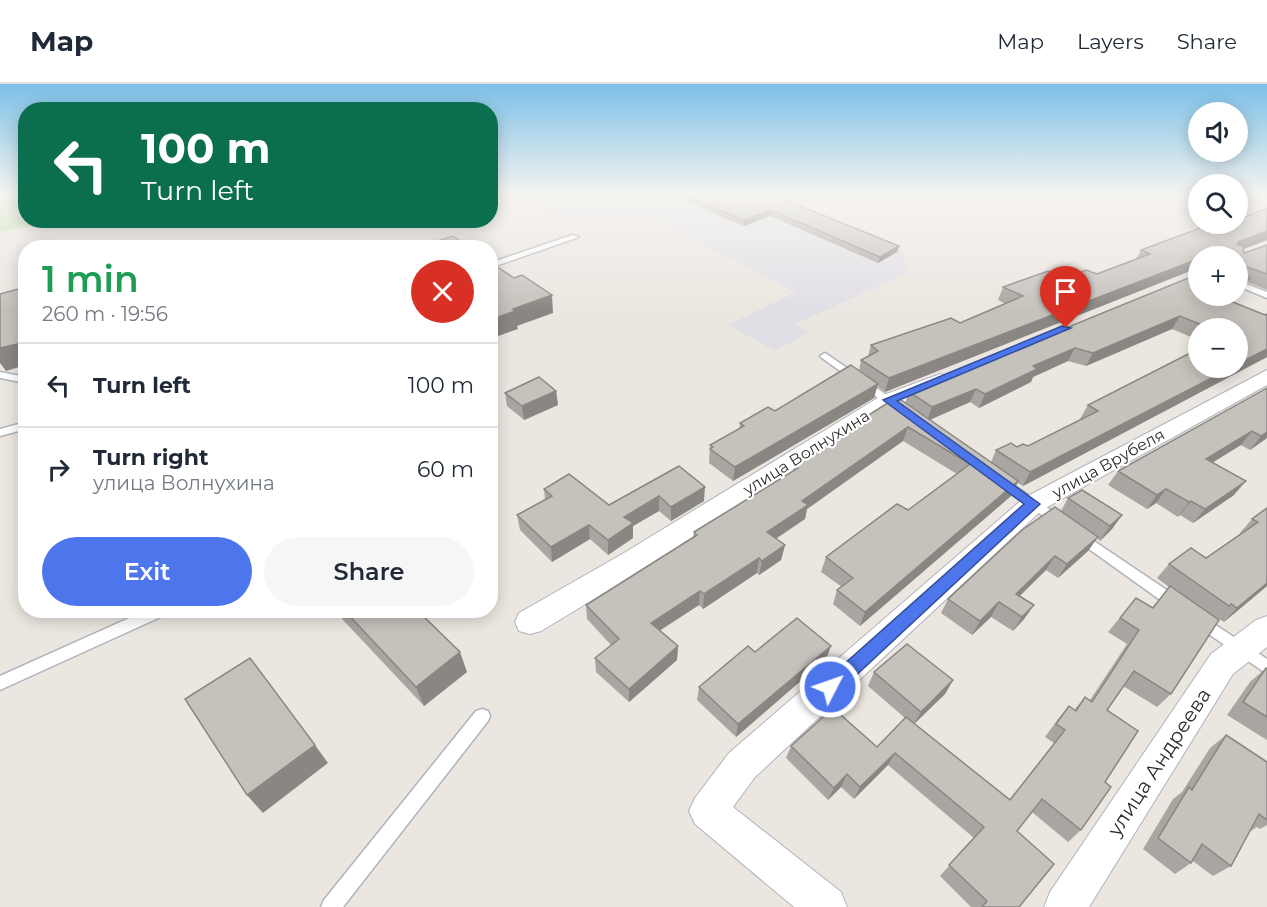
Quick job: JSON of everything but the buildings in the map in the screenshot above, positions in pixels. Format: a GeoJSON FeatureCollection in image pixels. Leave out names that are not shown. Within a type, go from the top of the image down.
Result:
{"type":"FeatureCollection","features":[{"type":"Feature","properties":{"kind":"street","name":"улица Волнухина"},"geometry":{"type":"LineString","coordinates":[[530,622],[633,561],[889,400],[955,374]]}},
{"type":"Feature","properties":{"kind":"street","name":"улица Врубеля"},"geometry":{"type":"LineString","coordinates":[[826,907],[708,811],[742,765],[1033,504],[1267,376]]}},
{"type":"Feature","properties":{"kind":"street","name":"улица Андреева"},"geometry":{"type":"LineString","coordinates":[[1065,907],[1222,664],[1258,648]]}},
{"type":"Feature","properties":{"kind":"lane"},"geometry":{"type":"LineString","coordinates":[[498,263],[575,237]]}},
{"type":"Feature","properties":{"kind":"lane"},"geometry":{"type":"LineString","coordinates":[[1248,288],[1267,295]]}},
{"type":"Feature","properties":{"kind":"lane"},"geometry":{"type":"LineString","coordinates":[[825,356],[908,414]]}},
{"type":"Feature","properties":{"kind":"lane"},"geometry":{"type":"LineString","coordinates":[[0,375],[18,378]]}},
{"type":"Feature","properties":{"kind":"lane"},"geometry":{"type":"LineString","coordinates":[[0,433],[18,427]]}},
{"type":"Feature","properties":{"kind":"lane"},"geometry":{"type":"LineString","coordinates":[[985,469],[1033,504],[1258,648]]}},
{"type":"Feature","properties":{"kind":"lane"},"geometry":{"type":"LineString","coordinates":[[0,684],[144,618]]}},
{"type":"Feature","properties":{"kind":"lane"},"geometry":{"type":"LineString","coordinates":[[331,907],[482,716]]}},
{"type":"Feature","properties":{"kind":"shaded area"},"geometry":{"type":"Polygon","coordinates":[[[680,232],[856,232],[902,252],[908,272],[796,324],[809,333],[775,351],[728,325],[796,292],[680,232]]]}},
{"type":"Feature","properties":{"kind":"route"},"geometry":{"type":"LineString","coordinates":[[830,687],[1033,504],[889,400],[1066,328]]}}]}
